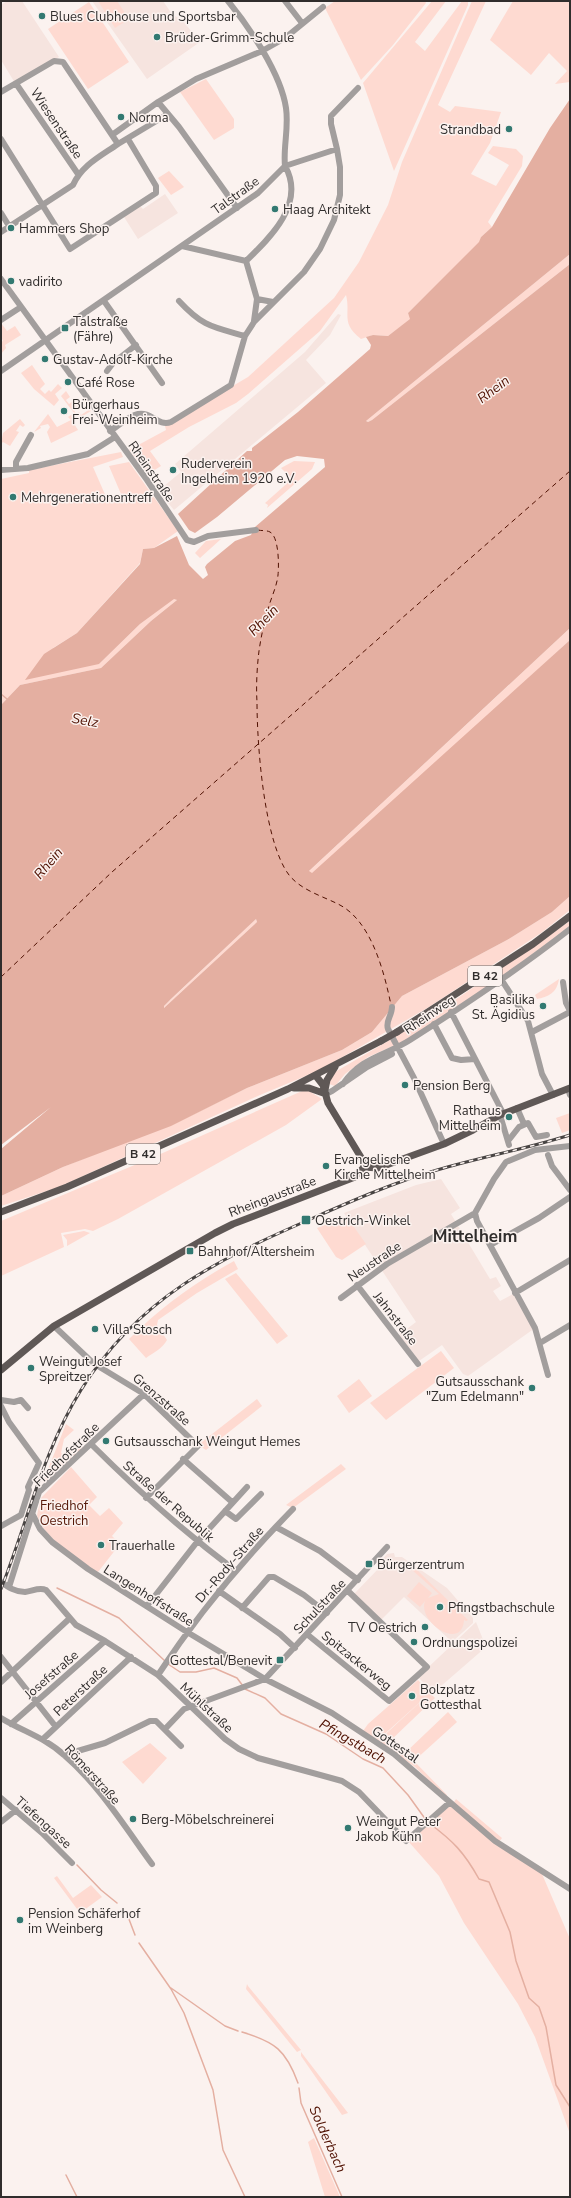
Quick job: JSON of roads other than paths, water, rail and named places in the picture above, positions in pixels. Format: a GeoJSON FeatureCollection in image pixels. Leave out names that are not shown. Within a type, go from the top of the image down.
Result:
{"type":"FeatureCollection","features":[{"type":"Feature","properties":{"kind":"main road","name":"B 42"},"geometry":{"type":"LineString","coordinates":[[1,1212],[74,1184],[316,1076],[397,1032],[520,952],[570,916]]}},
{"type":"Feature","properties":{"kind":"main road"},"geometry":{"type":"LineString","coordinates":[[323,1091],[335,1066]]}},
{"type":"Feature","properties":{"kind":"main road"},"geometry":{"type":"LineString","coordinates":[[316,1076],[316,1086],[323,1091],[328,1103],[362,1159],[364,1167],[378,1168],[444,1144],[502,1114],[569,1090]]}},
{"type":"Feature","properties":{"kind":"main road"},"geometry":{"type":"LineString","coordinates":[[288,1089],[304,1087],[323,1091]]}},
{"type":"Feature","properties":{"kind":"main road","name":"Rheingaustraße"},"geometry":{"type":"LineString","coordinates":[[1,1370],[54,1326],[224,1228],[355,1177],[364,1167]]}},
{"type":"Feature","properties":{"kind":"street"},"geometry":{"type":"LineString","coordinates":[[228,1],[262,50],[280,84],[287,109],[288,125],[284,153],[285,166],[291,176],[292,191],[286,211],[273,234],[246,261]]}},
{"type":"Feature","properties":{"kind":"street"},"geometry":{"type":"LineString","coordinates":[[285,1],[302,23]]}},
{"type":"Feature","properties":{"kind":"street"},"geometry":{"type":"LineString","coordinates":[[112,135],[158,102],[196,79],[262,50],[285,38],[323,7]]}},
{"type":"Feature","properties":{"kind":"street"},"geometry":{"type":"LineString","coordinates":[[1,92],[54,62],[63,62],[118,144]]}},
{"type":"Feature","properties":{"kind":"street","name":"Wiesenstraße"},"geometry":{"type":"LineString","coordinates":[[17,84],[78,174]]}},
{"type":"Feature","properties":{"kind":"street"},"geometry":{"type":"LineString","coordinates":[[110,431],[138,414],[146,414],[162,423],[172,422],[231,385],[245,336],[254,322],[304,272],[330,231],[340,195],[338,149],[330,124],[331,116],[358,88]]}},
{"type":"Feature","properties":{"kind":"street"},"geometry":{"type":"LineString","coordinates":[[158,102],[237,208]]}},
{"type":"Feature","properties":{"kind":"street"},"geometry":{"type":"LineString","coordinates":[[1,232],[73,185],[78,174],[118,144],[168,114]]}},
{"type":"Feature","properties":{"kind":"street"},"geometry":{"type":"LineString","coordinates":[[1,139],[70,249],[156,193],[156,186],[128,139]]}},
{"type":"Feature","properties":{"kind":"street"},"geometry":{"type":"LineString","coordinates":[[285,166],[338,149]]}},
{"type":"Feature","properties":{"kind":"street","name":"Talstraße"},"geometry":{"type":"LineString","coordinates":[[1,371],[237,208],[261,190],[285,166]]}},
{"type":"Feature","properties":{"kind":"street"},"geometry":{"type":"LineString","coordinates":[[1,213],[9,226]]}},
{"type":"Feature","properties":{"kind":"street"},"geometry":{"type":"LineString","coordinates":[[182,246],[246,261]]}},
{"type":"Feature","properties":{"kind":"street"},"geometry":{"type":"LineString","coordinates":[[246,261],[256,299],[254,322]]}},
{"type":"Feature","properties":{"kind":"street","name":"Rheinstraße"},"geometry":{"type":"LineString","coordinates":[[1,279],[188,541],[194,542],[208,536],[256,530]]}},
{"type":"Feature","properties":{"kind":"street"},"geometry":{"type":"LineString","coordinates":[[256,299],[261,302],[273,302]]}},
{"type":"Feature","properties":{"kind":"street"},"geometry":{"type":"LineString","coordinates":[[104,301],[162,382]]}},
{"type":"Feature","properties":{"kind":"street"},"geometry":{"type":"LineString","coordinates":[[179,301],[194,317],[205,324],[245,336]]}},
{"type":"Feature","properties":{"kind":"street"},"geometry":{"type":"LineString","coordinates":[[1,320],[21,307]]}},
{"type":"Feature","properties":{"kind":"street"},"geometry":{"type":"LineString","coordinates":[[107,371],[113,363],[136,345]]}},
{"type":"Feature","properties":{"kind":"street"},"geometry":{"type":"LineString","coordinates":[[16,469],[16,462],[32,435]]}},
{"type":"Feature","properties":{"kind":"street"},"geometry":{"type":"LineString","coordinates":[[1,470],[16,469],[88,454],[115,437]]}},
{"type":"Feature","properties":{"kind":"street","name":"Rheinweg"},"geometry":{"type":"LineString","coordinates":[[323,1091],[343,1084],[352,1072],[363,1063],[398,1048],[502,979],[570,929]]}},
{"type":"Feature","properties":{"kind":"street"},"geometry":{"type":"LineString","coordinates":[[502,979],[528,1021],[542,1074],[553,1095]]}},
{"type":"Feature","properties":{"kind":"street"},"geometry":{"type":"LineString","coordinates":[[532,1032],[570,1011],[566,1004],[563,982]]}},
{"type":"Feature","properties":{"kind":"street"},"geometry":{"type":"LineString","coordinates":[[392,1007],[387,1027],[414,1078],[444,1144]]}},
{"type":"Feature","properties":{"kind":"street"},"geometry":{"type":"LineString","coordinates":[[451,1012],[502,1114],[509,1143],[519,1127],[528,1123],[536,1137],[548,1136]]}},
{"type":"Feature","properties":{"kind":"street"},"geometry":{"type":"LineString","coordinates":[[434,1024],[452,1058],[461,1060],[475,1059]]}},
{"type":"Feature","properties":{"kind":"street"},"geometry":{"type":"LineString","coordinates":[[517,1108],[524,1124]]}},
{"type":"Feature","properties":{"kind":"street"},"geometry":{"type":"LineString","coordinates":[[548,1375],[535,1328],[476,1221],[475,1213],[494,1179],[506,1162],[524,1153],[548,1147],[570,1146]]}},
{"type":"Feature","properties":{"kind":"street"},"geometry":{"type":"LineString","coordinates":[[548,1155],[552,1166],[570,1190]]}},
{"type":"Feature","properties":{"kind":"street"},"geometry":{"type":"LineString","coordinates":[[490,1245],[539,1218],[570,1197]]}},
{"type":"Feature","properties":{"kind":"street","name":"Neustraße"},"geometry":{"type":"LineString","coordinates":[[341,1298],[387,1264],[475,1213]]}},
{"type":"Feature","properties":{"kind":"street"},"geometry":{"type":"LineString","coordinates":[[515,1293],[570,1260]]}},
{"type":"Feature","properties":{"kind":"street","name":"Jahnstraße"},"geometry":{"type":"LineString","coordinates":[[357,1285],[418,1364]]}},
{"type":"Feature","properties":{"kind":"street"},"geometry":{"type":"LineString","coordinates":[[540,1343],[570,1325]]}},
{"type":"Feature","properties":{"kind":"street","name":"Grenzstraße"},"geometry":{"type":"LineString","coordinates":[[54,1326],[93,1363],[144,1394],[198,1446],[183,1459]]}},
{"type":"Feature","properties":{"kind":"street","name":"Friedhofstraße"},"geometry":{"type":"LineString","coordinates":[[9,1587],[33,1515],[39,1492],[144,1394]]}},
{"type":"Feature","properties":{"kind":"street"},"geometry":{"type":"LineString","coordinates":[[1,1400],[14,1402],[21,1400],[28,1408]]}},
{"type":"Feature","properties":{"kind":"street"},"geometry":{"type":"LineString","coordinates":[[1,1406],[9,1422],[39,1461],[28,1487],[29,1490],[21,1515],[1,1526]]}},
{"type":"Feature","properties":{"kind":"street","name":"Straße der Republik"},"geometry":{"type":"LineString","coordinates":[[91,1444],[146,1498],[197,1542],[236,1571]]}},
{"type":"Feature","properties":{"kind":"street"},"geometry":{"type":"LineString","coordinates":[[146,1498],[183,1459],[232,1502]]}},
{"type":"Feature","properties":{"kind":"street"},"geometry":{"type":"LineString","coordinates":[[147,1606],[161,1586],[197,1542],[247,1487]]}},
{"type":"Feature","properties":{"kind":"street"},"geometry":{"type":"LineString","coordinates":[[29,1490],[39,1492]]}},
{"type":"Feature","properties":{"kind":"street"},"geometry":{"type":"LineString","coordinates":[[225,1511],[236,1519],[261,1494]]}},
{"type":"Feature","properties":{"kind":"street","name":"Dr.-Rody-Straße"},"geometry":{"type":"LineString","coordinates":[[158,1675],[187,1632],[236,1571],[293,1509]]}},
{"type":"Feature","properties":{"kind":"street","name":"Langenhoffstraße"},"geometry":{"type":"LineString","coordinates":[[33,1515],[43,1534],[88,1569],[187,1632],[265,1679]]}},
{"type":"Feature","properties":{"kind":"street"},"geometry":{"type":"LineString","coordinates":[[276,1527],[320,1551],[358,1580]]}},
{"type":"Feature","properties":{"kind":"street","name":"Schulstraße"},"geometry":{"type":"LineString","coordinates":[[265,1679],[308,1635],[387,1547]]}},
{"type":"Feature","properties":{"kind":"street"},"geometry":{"type":"LineString","coordinates":[[242,1608],[269,1577],[274,1577],[304,1595],[327,1613]]}},
{"type":"Feature","properties":{"kind":"street","name":"Mühlstraße"},"geometry":{"type":"LineString","coordinates":[[1,1582],[9,1587],[23,1592],[40,1588],[46,1590],[52,1594],[69,1619],[158,1675],[225,1739],[251,1755],[342,1781],[354,1787],[406,1841],[450,1803]]}},
{"type":"Feature","properties":{"kind":"street","name":"Spitzackerweg"},"geometry":{"type":"LineString","coordinates":[[308,1635],[390,1701],[427,1667],[348,1591]]}},
{"type":"Feature","properties":{"kind":"street"},"geometry":{"type":"LineString","coordinates":[[219,1592],[280,1634],[295,1648]]}},
{"type":"Feature","properties":{"kind":"street"},"geometry":{"type":"LineString","coordinates":[[1,1682],[69,1619]]}},
{"type":"Feature","properties":{"kind":"street","name":"Josefstraße"},"geometry":{"type":"LineString","coordinates":[[11,1724],[105,1641]]}},
{"type":"Feature","properties":{"kind":"street"},"geometry":{"type":"LineString","coordinates":[[1,1657],[56,1728]]}},
{"type":"Feature","properties":{"kind":"street","name":"Peterstraße"},"geometry":{"type":"LineString","coordinates":[[43,1739],[131,1657]]}},
{"type":"Feature","properties":{"kind":"street"},"geometry":{"type":"LineString","coordinates":[[165,1729],[184,1709],[189,1706],[265,1679]]}},
{"type":"Feature","properties":{"kind":"street","name":"Gottestal"},"geometry":{"type":"LineString","coordinates":[[265,1679],[332,1713],[409,1764],[450,1803],[495,1841],[570,1889]]}},
{"type":"Feature","properties":{"kind":"street","name":"Römerstraße"},"geometry":{"type":"LineString","coordinates":[[1,1718],[43,1739],[64,1755],[92,1784],[152,1864]]}},
{"type":"Feature","properties":{"kind":"street"},"geometry":{"type":"LineString","coordinates":[[64,1755],[105,1743],[150,1721],[156,1721],[181,1746]]}},
{"type":"Feature","properties":{"kind":"street","name":"Tiefengasse"},"geometry":{"type":"LineString","coordinates":[[1,1798],[16,1810],[72,1863]]}},
{"type":"Feature","properties":{"kind":"street"},"geometry":{"type":"LineString","coordinates":[[1,1822],[16,1810]]}},
{"type":"Feature","properties":{"kind":"water"},"geometry":{"type":"Polygon","coordinates":[[[570,99],[570,254],[366,421],[368,422],[372,420],[570,264],[570,628],[309,871],[312,873],[570,640],[570,896],[552,912],[507,940],[402,996],[372,1032],[342,1050],[247,1088],[171,1126],[63,1167],[1,1196],[1,1149],[51,1107],[1,1145],[1,705],[20,685],[101,668],[151,621],[177,600],[174,599],[140,624],[99,664],[25,680],[44,654],[77,633],[140,564],[143,549],[154,548],[177,536],[189,565],[203,579],[208,575],[205,567],[207,564],[235,541],[251,535],[255,527],[325,467],[324,459],[297,456],[285,460],[217,517],[195,533],[189,530],[178,514],[247,451],[252,451],[252,448],[298,412],[370,349],[371,345],[366,337],[373,335],[388,336],[410,319],[408,313],[492,227],[550,128],[570,99]],[[256,919],[171,999],[164,1006],[164,1008],[257,922],[256,919]]]}},
{"type":"Feature","properties":{"kind":"waterway"},"geometry":{"type":"LineString","coordinates":[[1,694],[7,699]]}},
{"type":"Feature","properties":{"kind":"waterway","name":"Pfingstbach"},"geometry":{"type":"LineString","coordinates":[[57,1588],[119,1618],[165,1661]]}},
{"type":"Feature","properties":{"kind":"waterway","name":"Pfingstbach"},"geometry":{"type":"LineString","coordinates":[[168,1664],[180,1672],[196,1672],[214,1668],[237,1678],[243,1686]]}},
{"type":"Feature","properties":{"kind":"waterway","name":"Pfingstbach"},"geometry":{"type":"LineString","coordinates":[[245,1689],[265,1698],[281,1714],[326,1734],[363,1759],[383,1768],[408,1795],[426,1820]]}},
{"type":"Feature","properties":{"kind":"waterway","name":"Pfingstbach"},"geometry":{"type":"LineString","coordinates":[[429,1823],[463,1854],[479,1879],[489,1882],[510,1932],[516,1961],[529,1998],[539,2007],[546,2027],[556,2085],[570,2107]]}},
{"type":"Feature","properties":{"kind":"waterway"},"geometry":{"type":"LineString","coordinates":[[77,1865],[101,1890],[117,1903]]}},
{"type":"Feature","properties":{"kind":"waterway"},"geometry":{"type":"LineString","coordinates":[[127,1914],[135,1935]]}},
{"type":"Feature","properties":{"kind":"waterway"},"geometry":{"type":"LineString","coordinates":[[139,1943],[171,1989],[184,2013],[213,2090],[223,2150],[245,2197]]}},
{"type":"Feature","properties":{"kind":"waterway","name":"Solderbach"},"geometry":{"type":"LineString","coordinates":[[171,1988],[225,2026],[238,2031]]}},
{"type":"Feature","properties":{"kind":"waterway","name":"Solderbach"},"geometry":{"type":"LineString","coordinates":[[242,2032],[263,2040],[278,2049],[289,2063],[298,2083]]}},
{"type":"Feature","properties":{"kind":"waterway","name":"Solderbach"},"geometry":{"type":"LineString","coordinates":[[299,2088],[301,2103],[342,2197]]}},
{"type":"Feature","properties":{"kind":"waterway"},"geometry":{"type":"LineString","coordinates":[[66,2175],[77,2197]]}},
{"type":"Feature","properties":{"kind":"railway"},"geometry":{"type":"LineString","coordinates":[[1,1589],[36,1488],[56,1438],[68,1413],[81,1390],[104,1358],[128,1330],[155,1306],[183,1285],[213,1266],[278,1234],[359,1198],[437,1170],[537,1145],[570,1135]]}},
{"type":"Feature","properties":{"kind":"place","name":"Blues Clubhouse und Sportsbar"},"geometry":{"type":"Point","coordinates":[42,16]}},
{"type":"Feature","properties":{"kind":"place","name":"Brüder-Grimm-Schule"},"geometry":{"type":"Point","coordinates":[157,37]}},
{"type":"Feature","properties":{"kind":"place","name":"Norma"},"geometry":{"type":"Point","coordinates":[121,117]}},
{"type":"Feature","properties":{"kind":"place","name":"Strandbad"},"geometry":{"type":"Point","coordinates":[509,129]}},
{"type":"Feature","properties":{"kind":"place","name":"Haag Architekt"},"geometry":{"type":"Point","coordinates":[275,209]}},
{"type":"Feature","properties":{"kind":"place","name":"Hammers Shop"},"geometry":{"type":"Point","coordinates":[11,228]}},
{"type":"Feature","properties":{"kind":"place","name":"vadirito"},"geometry":{"type":"Point","coordinates":[11,281]}},
{"type":"Feature","properties":{"kind":"place","name":"Talstraße (Fähre)"},"geometry":{"type":"Point","coordinates":[65,328]}},
{"type":"Feature","properties":{"kind":"place","name":"Gustav-Adolf-Kirche"},"geometry":{"type":"Point","coordinates":[45,359]}},
{"type":"Feature","properties":{"kind":"place","name":"Café Rose"},"geometry":{"type":"Point","coordinates":[68,382]}},
{"type":"Feature","properties":{"kind":"place","name":"Bürgerhaus Frei-Weinheim"},"geometry":{"type":"Point","coordinates":[64,411]}},
{"type":"Feature","properties":{"kind":"place","name":"Ruderverein Ingelheim 1920 e.V."},"geometry":{"type":"Point","coordinates":[173,470]}},
{"type":"Feature","properties":{"kind":"place","name":"Mehrgenerationentreff"},"geometry":{"type":"Point","coordinates":[13,497]}},
{"type":"Feature","properties":{"kind":"place","name":"Basilika St. Ägidius"},"geometry":{"type":"Point","coordinates":[543,1006]}},
{"type":"Feature","properties":{"kind":"place","name":"Pension Berg"},"geometry":{"type":"Point","coordinates":[405,1085]}},
{"type":"Feature","properties":{"kind":"place","name":"Rathaus Mittelheim"},"geometry":{"type":"Point","coordinates":[509,1117]}},
{"type":"Feature","properties":{"kind":"place","name":"Evangelische Kirche Mittelheim"},"geometry":{"type":"Point","coordinates":[326,1166]}},
{"type":"Feature","properties":{"kind":"place","name":"Oestrich-Winkel"},"geometry":{"type":"Point","coordinates":[306,1220]}},
{"type":"Feature","properties":{"kind":"place","name":"Bahnhof/Altersheim"},"geometry":{"type":"Point","coordinates":[190,1251]}},
{"type":"Feature","properties":{"kind":"place","name":"Villa Stosch"},"geometry":{"type":"Point","coordinates":[95,1329]}},
{"type":"Feature","properties":{"kind":"place","name":"Weingut Josef Spreitzer"},"geometry":{"type":"Point","coordinates":[31,1368]}},
{"type":"Feature","properties":{"kind":"place","name":"Gutsausschank \"Zum Edelmann\""},"geometry":{"type":"Point","coordinates":[532,1388]}},
{"type":"Feature","properties":{"kind":"place","name":"Gutsausschank Weingut Hemes"},"geometry":{"type":"Point","coordinates":[106,1441]}},
{"type":"Feature","properties":{"kind":"place","name":"Trauerhalle"},"geometry":{"type":"Point","coordinates":[101,1545]}},
{"type":"Feature","properties":{"kind":"place","name":"Bürgerzentrum"},"geometry":{"type":"Point","coordinates":[369,1564]}},
{"type":"Feature","properties":{"kind":"place","name":"Pfingstbachschule"},"geometry":{"type":"Point","coordinates":[440,1607]}},
{"type":"Feature","properties":{"kind":"place","name":"TV Oestrich"},"geometry":{"type":"Point","coordinates":[425,1627]}},
{"type":"Feature","properties":{"kind":"place","name":"Ordnungspolizei"},"geometry":{"type":"Point","coordinates":[414,1642]}},
{"type":"Feature","properties":{"kind":"place","name":"Gottestal/Benevit"},"geometry":{"type":"Point","coordinates":[280,1660]}},
{"type":"Feature","properties":{"kind":"place","name":"Bolzplatz Gottesthal"},"geometry":{"type":"Point","coordinates":[412,1696]}},
{"type":"Feature","properties":{"kind":"place","name":"Berg-Möbelschreinerei"},"geometry":{"type":"Point","coordinates":[133,1819]}},
{"type":"Feature","properties":{"kind":"place","name":"Weingut Peter Jakob Kühn"},"geometry":{"type":"Point","coordinates":[348,1828]}},
{"type":"Feature","properties":{"kind":"place","name":"Pension Schäferhof im Weinberg"},"geometry":{"type":"Point","coordinates":[20,1920]}},
{"type":"Feature","properties":{"kind":"district","name":"Mittelheim"},"geometry":{"type":"Point","coordinates":[475,1236]}},
{"type":"Feature","properties":{"kind":"water label","name":"Rhein"},"geometry":{"type":"Point","coordinates":[493,389]}},
{"type":"Feature","properties":{"kind":"water label","name":"Rhein"},"geometry":{"type":"Point","coordinates":[263,620]}},
{"type":"Feature","properties":{"kind":"water label","name":"Selz"},"geometry":{"type":"Point","coordinates":[85,720]}},
{"type":"Feature","properties":{"kind":"water label","name":"Rhein"},"geometry":{"type":"Point","coordinates":[48,863]}},
{"type":"Feature","properties":{"kind":"park label","name":"Friedhof Oestrich"},"geometry":{"type":"Point","coordinates":[64,1512]}}]}
